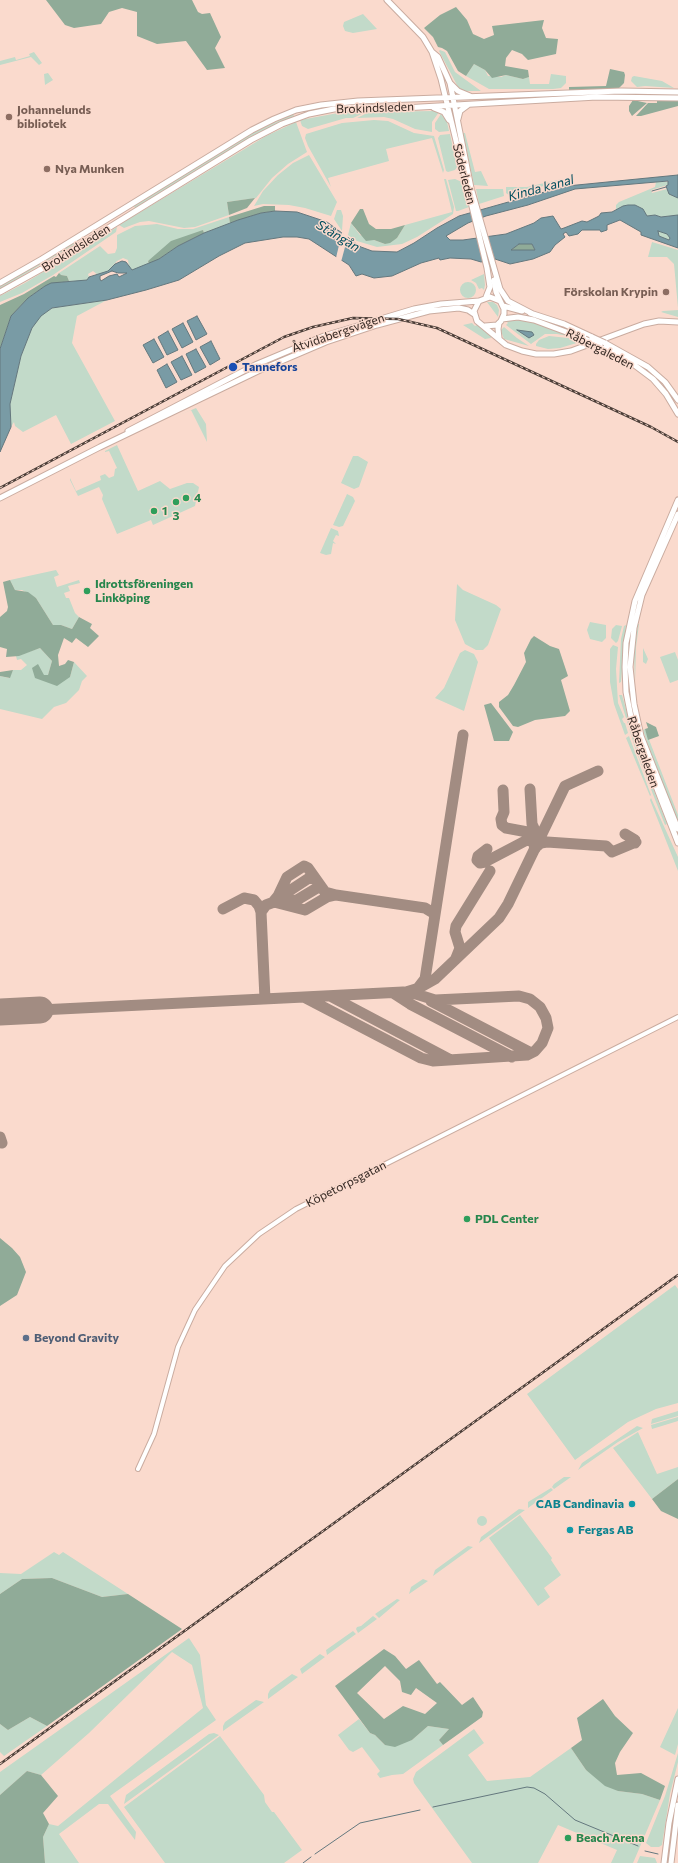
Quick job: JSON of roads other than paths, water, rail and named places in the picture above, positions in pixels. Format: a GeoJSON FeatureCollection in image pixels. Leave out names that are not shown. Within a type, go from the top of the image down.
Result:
{"type":"FeatureCollection","features":[{"type":"Feature","properties":{"kind":"main road","name":"Söderleden"},"geometry":{"type":"LineString","coordinates":[[387,0],[420,33],[432,52],[446,98],[450,121],[495,288],[502,304]]}},
{"type":"Feature","properties":{"kind":"main road","name":"Söderleden"},"geometry":{"type":"LineString","coordinates":[[432,52],[438,57],[450,83],[472,200]]}},
{"type":"Feature","properties":{"kind":"main road"},"geometry":{"type":"LineString","coordinates":[[450,83],[459,92],[473,97]]}},
{"type":"Feature","properties":{"kind":"main road","name":"Brokindsleden"},"geometry":{"type":"LineString","coordinates":[[0,283],[42,259],[252,130],[296,110],[335,103],[621,91],[676,92]]}},
{"type":"Feature","properties":{"kind":"main road","name":"Brokindsleden"},"geometry":{"type":"LineString","coordinates":[[0,292],[51,263],[251,140],[282,124],[310,114],[334,109],[597,98],[677,98]]}},
{"type":"Feature","properties":{"kind":"main road"},"geometry":{"type":"LineString","coordinates":[[457,122],[460,111],[470,104]]}},
{"type":"Feature","properties":{"kind":"main road"},"geometry":{"type":"LineString","coordinates":[[431,106],[442,111],[450,121]]}},
{"type":"Feature","properties":{"kind":"main road","name":"Söderleden"},"geometry":{"type":"LineString","coordinates":[[486,297],[490,287],[490,267]]}},
{"type":"Feature","properties":{"kind":"main road","name":"Söderleden"},"geometry":{"type":"LineString","coordinates":[[490,267],[505,298],[511,304],[533,314]]}},
{"type":"Feature","properties":{"kind":"main road"},"geometry":{"type":"LineString","coordinates":[[499,338],[498,329],[504,314],[502,304],[494,297],[486,297],[479,300],[475,305],[474,314],[477,321],[506,345],[536,354],[554,354],[580,348],[644,324],[659,321],[678,322]]}},
{"type":"Feature","properties":{"kind":"main road","name":"Åtvidabergsvägen"},"geometry":{"type":"LineString","coordinates":[[100,447],[153,417],[232,376],[312,341],[354,326],[414,309],[441,304],[467,303],[479,300]]}},
{"type":"Feature","properties":{"kind":"main road","name":"Råbergaleden"},"geometry":{"type":"LineString","coordinates":[[502,304],[533,314],[605,343],[648,367],[665,382],[678,400]]}},
{"type":"Feature","properties":{"kind":"main road","name":"Åtvidabergsvägen"},"geometry":{"type":"LineString","coordinates":[[0,498],[100,447],[275,363],[339,337],[398,319],[439,309],[459,308],[468,310],[474,314]]}},
{"type":"Feature","properties":{"kind":"main road","name":"Råbergaleden"},"geometry":{"type":"LineString","coordinates":[[501,321],[518,317],[534,320],[600,346],[633,364],[653,379],[666,394],[678,414]]}},
{"type":"Feature","properties":{"kind":"main road"},"geometry":{"type":"LineString","coordinates":[[483,326],[493,326],[501,321]]}},
{"type":"Feature","properties":{"kind":"main road","name":"Råbergaleden"},"geometry":{"type":"LineString","coordinates":[[678,500],[636,597],[628,629],[625,667],[627,699],[635,732],[678,843]]}},
{"type":"Feature","properties":{"kind":"main road","name":"Råbergaleden"},"geometry":{"type":"LineString","coordinates":[[678,514],[642,595],[634,628],[630,667],[634,704],[641,736],[678,829]]}},
{"type":"Feature","properties":{"kind":"main road"},"geometry":{"type":"LineString","coordinates":[[664,1863],[669,1823],[678,1778]]}},
{"type":"Feature","properties":{"kind":"main road"},"geometry":{"type":"LineString","coordinates":[[671,1863],[678,1805]]}},
{"type":"Feature","properties":{"kind":"street","name":"Köpetorpsgatan"},"geometry":{"type":"LineString","coordinates":[[138,1469],[154,1434],[178,1346],[195,1310],[225,1266],[259,1234],[296,1209],[678,1017]]}},
{"type":"Feature","properties":{"kind":"water","name":"Stångån"},"geometry":{"type":"Polygon","coordinates":[[[678,175],[678,198],[669,194],[666,186],[668,185],[668,181],[575,189],[528,205],[486,216],[468,223],[446,236],[450,240],[463,240],[506,234],[534,223],[541,218],[553,216],[561,229],[582,221],[587,222],[599,216],[601,213],[612,212],[623,206],[635,205],[643,209],[647,216],[655,215],[661,217],[678,215],[678,248],[641,235],[641,232],[620,220],[607,225],[607,230],[601,232],[600,230],[582,230],[578,234],[569,236],[566,232],[563,234],[565,237],[555,245],[550,252],[533,259],[510,264],[495,259],[481,262],[471,259],[450,258],[440,260],[439,258],[421,263],[392,276],[374,278],[362,274],[356,276],[349,265],[309,239],[283,237],[245,243],[219,256],[179,280],[107,300],[52,308],[41,316],[32,328],[21,356],[10,404],[11,427],[0,452],[0,349],[11,316],[28,298],[51,283],[87,280],[89,277],[108,271],[115,264],[122,261],[126,262],[132,270],[159,259],[178,246],[204,233],[238,220],[261,213],[275,211],[297,212],[327,222],[361,247],[372,251],[397,252],[459,216],[567,186],[678,175]],[[658,231],[659,236],[669,240],[670,238],[667,234],[658,231]],[[519,244],[511,250],[535,250],[532,244],[519,244]],[[112,271],[100,276],[101,281],[109,276],[117,274],[119,277],[127,273],[112,271]]]}},
{"type":"Feature","properties":{"kind":"water"},"geometry":{"type":"Polygon","coordinates":[[[197,316],[207,334],[196,340],[187,321],[197,316]]]}},
{"type":"Feature","properties":{"kind":"water"},"geometry":{"type":"Polygon","coordinates":[[[183,323],[193,342],[182,348],[172,329],[183,323]]]}},
{"type":"Feature","properties":{"kind":"water"},"geometry":{"type":"Polygon","coordinates":[[[517,330],[532,332],[534,335],[529,338],[517,330]]]}},
{"type":"Feature","properties":{"kind":"water"},"geometry":{"type":"Polygon","coordinates":[[[168,331],[178,350],[167,355],[158,337],[168,331]]]}},
{"type":"Feature","properties":{"kind":"water"},"geometry":{"type":"Polygon","coordinates":[[[154,339],[164,357],[153,363],[143,345],[154,339]]]}},
{"type":"Feature","properties":{"kind":"water"},"geometry":{"type":"Polygon","coordinates":[[[211,341],[220,359],[210,365],[200,347],[211,341]]]}},
{"type":"Feature","properties":{"kind":"water"},"geometry":{"type":"Polygon","coordinates":[[[196,349],[206,367],[195,373],[186,354],[196,349]]]}},
{"type":"Feature","properties":{"kind":"water"},"geometry":{"type":"Polygon","coordinates":[[[182,356],[192,375],[181,380],[171,362],[182,356]]]}},
{"type":"Feature","properties":{"kind":"water"},"geometry":{"type":"Polygon","coordinates":[[[167,364],[177,382],[166,388],[157,370],[167,364]]]}},
{"type":"Feature","properties":{"kind":"waterway"},"geometry":{"type":"LineString","coordinates":[[652,191],[666,187]]}},
{"type":"Feature","properties":{"kind":"waterway"},"geometry":{"type":"LineString","coordinates":[[433,1807],[527,1787],[534,1788],[545,1794],[575,1820],[638,1846]]}},
{"type":"Feature","properties":{"kind":"waterway"},"geometry":{"type":"LineString","coordinates":[[315,1854],[360,1823],[420,1810]]}},
{"type":"Feature","properties":{"kind":"waterway"},"geometry":{"type":"LineString","coordinates":[[645,1851],[658,1854]]}},
{"type":"Feature","properties":{"kind":"waterway"},"geometry":{"type":"LineString","coordinates":[[303,1863],[311,1857]]}},
{"type":"Feature","properties":{"kind":"railway"},"geometry":{"type":"LineString","coordinates":[[0,488],[284,337],[313,327],[353,318],[398,319],[437,328],[651,427],[678,442]]}},
{"type":"Feature","properties":{"kind":"railway"},"geometry":{"type":"LineString","coordinates":[[0,1764],[678,1275]]}},
{"type":"Feature","properties":{"kind":"place","name":"Johannelunds bibliotek"},"geometry":{"type":"Point","coordinates":[9,117]}},
{"type":"Feature","properties":{"kind":"place","name":"Nya Munken"},"geometry":{"type":"Point","coordinates":[47,169]}},
{"type":"Feature","properties":{"kind":"place","name":"Förskolan Krypin"},"geometry":{"type":"Point","coordinates":[666,292]}},
{"type":"Feature","properties":{"kind":"place","name":"Tannefors"},"geometry":{"type":"Point","coordinates":[233,367]}},
{"type":"Feature","properties":{"kind":"place","name":"4"},"geometry":{"type":"Point","coordinates":[186,498]}},
{"type":"Feature","properties":{"kind":"place","name":"3"},"geometry":{"type":"Point","coordinates":[176,502]}},
{"type":"Feature","properties":{"kind":"place","name":"1"},"geometry":{"type":"Point","coordinates":[154,511]}},
{"type":"Feature","properties":{"kind":"place","name":"Idrottsföreningen Linköping"},"geometry":{"type":"Point","coordinates":[87,591]}},
{"type":"Feature","properties":{"kind":"place","name":"PDL Center"},"geometry":{"type":"Point","coordinates":[467,1219]}},
{"type":"Feature","properties":{"kind":"place","name":"Beyond Gravity"},"geometry":{"type":"Point","coordinates":[26,1338]}},
{"type":"Feature","properties":{"kind":"place","name":"CAB Candinavia"},"geometry":{"type":"Point","coordinates":[632,1504]}},
{"type":"Feature","properties":{"kind":"place","name":"Fergas AB"},"geometry":{"type":"Point","coordinates":[570,1530]}},
{"type":"Feature","properties":{"kind":"place","name":"Beach Arena"},"geometry":{"type":"Point","coordinates":[568,1838]}},
{"type":"Feature","properties":{"kind":"water label","name":"Kinda kanal"},"geometry":{"type":"Point","coordinates":[541,188]}}]}
